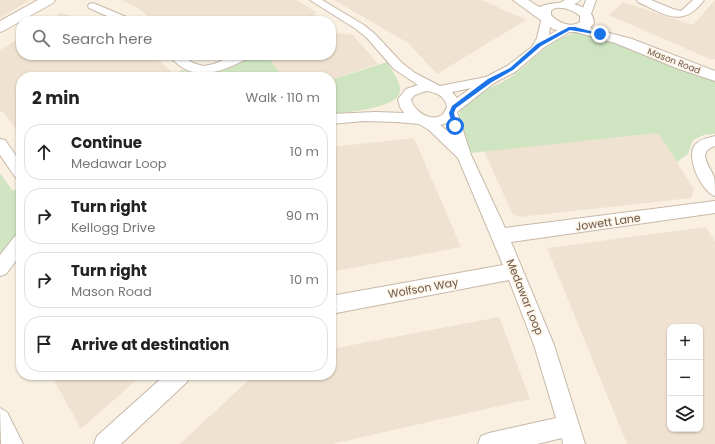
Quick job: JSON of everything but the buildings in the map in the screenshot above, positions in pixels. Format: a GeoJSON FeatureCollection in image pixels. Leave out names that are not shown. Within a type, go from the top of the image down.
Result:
{"type":"FeatureCollection","features":[{"type":"Feature","properties":{"kind":"main road"},"geometry":{"type":"LineString","coordinates":[[20,16],[48,0]]}},
{"type":"Feature","properties":{"kind":"main road"},"geometry":{"type":"LineString","coordinates":[[36,16],[63,0]]}},
{"type":"Feature","properties":{"kind":"main road"},"geometry":{"type":"LineString","coordinates":[[0,27],[16,18]]}},
{"type":"Feature","properties":{"kind":"main road"},"geometry":{"type":"LineString","coordinates":[[0,38],[16,28]]}},
{"type":"Feature","properties":{"kind":"street"},"geometry":{"type":"LineString","coordinates":[[315,0],[347,19],[371,36],[398,66],[411,76],[450,97],[453,110]]}},
{"type":"Feature","properties":{"kind":"street"},"geometry":{"type":"LineString","coordinates":[[519,0],[545,18]]}},
{"type":"Feature","properties":{"kind":"street"},"geometry":{"type":"LineString","coordinates":[[543,0],[565,3]]}},
{"type":"Feature","properties":{"kind":"street"},"geometry":{"type":"LineString","coordinates":[[336,118],[358,116],[391,116],[435,121],[442,119],[490,80],[512,69],[539,45],[572,28],[583,26],[587,23],[586,15],[591,0]]}},
{"type":"Feature","properties":{"kind":"street"},"geometry":{"type":"LineString","coordinates":[[642,0],[669,11],[682,14],[689,10],[699,0]]}},
{"type":"Feature","properties":{"kind":"street"},"geometry":{"type":"LineString","coordinates":[[539,45],[544,33],[545,18],[543,11],[546,8],[565,3]]}},
{"type":"Feature","properties":{"kind":"street","name":"Mason Road"},"geometry":{"type":"LineString","coordinates":[[565,3],[578,8],[594,22],[634,45],[691,69],[715,76]]}},
{"type":"Feature","properties":{"kind":"street"},"geometry":{"type":"LineString","coordinates":[[93,6],[116,16]]}},
{"type":"Feature","properties":{"kind":"street","name":"Mason Road"},"geometry":{"type":"LineString","coordinates":[[545,18],[554,24],[634,45]]}},
{"type":"Feature","properties":{"kind":"street"},"geometry":{"type":"LineString","coordinates":[[336,22],[347,19]]}},
{"type":"Feature","properties":{"kind":"street"},"geometry":{"type":"LineString","coordinates":[[181,60],[190,67],[202,69],[217,67],[233,60]]}},
{"type":"Feature","properties":{"kind":"street"},"geometry":{"type":"LineString","coordinates":[[398,66],[404,79],[407,110],[421,119]]}},
{"type":"Feature","properties":{"kind":"street"},"geometry":{"type":"LineString","coordinates":[[358,116],[388,107],[406,97],[413,90],[419,88],[437,89],[490,80]]}},
{"type":"Feature","properties":{"kind":"street","name":"Medawar Loop"},"geometry":{"type":"LineString","coordinates":[[453,110],[464,155],[515,271],[544,345],[571,435]]}},
{"type":"Feature","properties":{"kind":"street","name":"Medawar Loop"},"geometry":{"type":"LineString","coordinates":[[421,119],[434,127],[464,155]]}},
{"type":"Feature","properties":{"kind":"street"},"geometry":{"type":"LineString","coordinates":[[715,141],[709,142],[702,147],[698,154],[698,162],[715,190]]}},
{"type":"Feature","properties":{"kind":"street"},"geometry":{"type":"LineString","coordinates":[[0,144],[16,167]]}},
{"type":"Feature","properties":{"kind":"street","name":"Jowett Lane"},"geometry":{"type":"LineString","coordinates":[[500,236],[715,207]]}},
{"type":"Feature","properties":{"kind":"street"},"geometry":{"type":"LineString","coordinates":[[0,268],[16,247]]}},
{"type":"Feature","properties":{"kind":"street","name":"Wolfson Way"},"geometry":{"type":"LineString","coordinates":[[336,305],[515,271]]}},
{"type":"Feature","properties":{"kind":"street"},"geometry":{"type":"LineString","coordinates":[[105,444],[175,380]]}},
{"type":"Feature","properties":{"kind":"street"},"geometry":{"type":"LineString","coordinates":[[0,419],[12,444]]}},
{"type":"Feature","properties":{"kind":"street"},"geometry":{"type":"LineString","coordinates":[[489,444],[571,435]]}},
{"type":"Feature","properties":{"kind":"shaded area"},"geometry":{"type":"Polygon","coordinates":[[[0,0],[30,0],[0,18],[0,0]]]}},
{"type":"Feature","properties":{"kind":"shaded area"},"geometry":{"type":"Polygon","coordinates":[[[121,0],[296,0],[316,12],[314,16],[148,16],[138,8],[121,0]]]}},
{"type":"Feature","properties":{"kind":"shaded area"},"geometry":{"type":"Polygon","coordinates":[[[334,0],[482,0],[526,20],[437,74],[408,43],[334,0]]]}},
{"type":"Feature","properties":{"kind":"shaded area"},"geometry":{"type":"Polygon","coordinates":[[[715,0],[715,59],[712,60],[609,15],[623,2],[693,25],[715,0]]]}},
{"type":"Feature","properties":{"kind":"shaded area"},"geometry":{"type":"Polygon","coordinates":[[[61,13],[71,16],[56,16],[61,13]]]}},
{"type":"Feature","properties":{"kind":"shaded area"},"geometry":{"type":"Polygon","coordinates":[[[336,33],[353,35],[378,64],[336,78],[336,72],[279,72],[271,60],[336,60],[336,33]]]}},
{"type":"Feature","properties":{"kind":"shaded area"},"geometry":{"type":"Polygon","coordinates":[[[16,40],[16,60],[158,60],[172,72],[16,72],[16,129],[4,113],[0,111],[0,50],[16,40]]]}},
{"type":"Feature","properties":{"kind":"shaded area"},"geometry":{"type":"Polygon","coordinates":[[[658,133],[694,189],[691,198],[519,217],[512,213],[484,151],[658,133]]]}},
{"type":"Feature","properties":{"kind":"shaded area"},"geometry":{"type":"Polygon","coordinates":[[[414,138],[461,247],[336,271],[336,146],[414,138]]]}},
{"type":"Feature","properties":{"kind":"shaded area"},"geometry":{"type":"Polygon","coordinates":[[[706,227],[715,242],[715,444],[627,444],[547,248],[706,227]]]}},
{"type":"Feature","properties":{"kind":"shaded area"},"geometry":{"type":"Polygon","coordinates":[[[499,317],[530,399],[332,444],[180,444],[249,380],[336,380],[336,348],[499,317]]]}},
{"type":"Feature","properties":{"kind":"shaded area"},"geometry":{"type":"Polygon","coordinates":[[[54,380],[136,380],[81,429],[54,380]]]}},
{"type":"Feature","properties":{"kind":"green space"},"geometry":{"type":"Polygon","coordinates":[[[581,32],[715,80],[715,134],[704,135],[693,140],[688,154],[677,162],[658,133],[471,153],[459,119],[461,109],[464,105],[474,97],[511,77],[551,44],[566,36],[581,32]]]}},
{"type":"Feature","properties":{"kind":"green space"},"geometry":{"type":"Polygon","coordinates":[[[245,60],[270,60],[279,72],[211,72],[245,60]]]}},
{"type":"Feature","properties":{"kind":"green space"},"geometry":{"type":"Polygon","coordinates":[[[387,62],[399,83],[400,90],[398,96],[382,105],[359,111],[336,113],[336,78],[387,62]]]}},
{"type":"Feature","properties":{"kind":"green space"},"geometry":{"type":"Polygon","coordinates":[[[182,70],[192,72],[178,72],[182,70]]]}},
{"type":"Feature","properties":{"kind":"green space"},"geometry":{"type":"Polygon","coordinates":[[[0,173],[12,190],[16,190],[16,238],[0,256],[0,173]]]}},
{"type":"Feature","properties":{"kind":"route"},"geometry":{"type":"LineString","coordinates":[[455,126],[451,113],[454,107],[490,80],[512,69],[539,45],[569,28],[600,34]]}}]}
